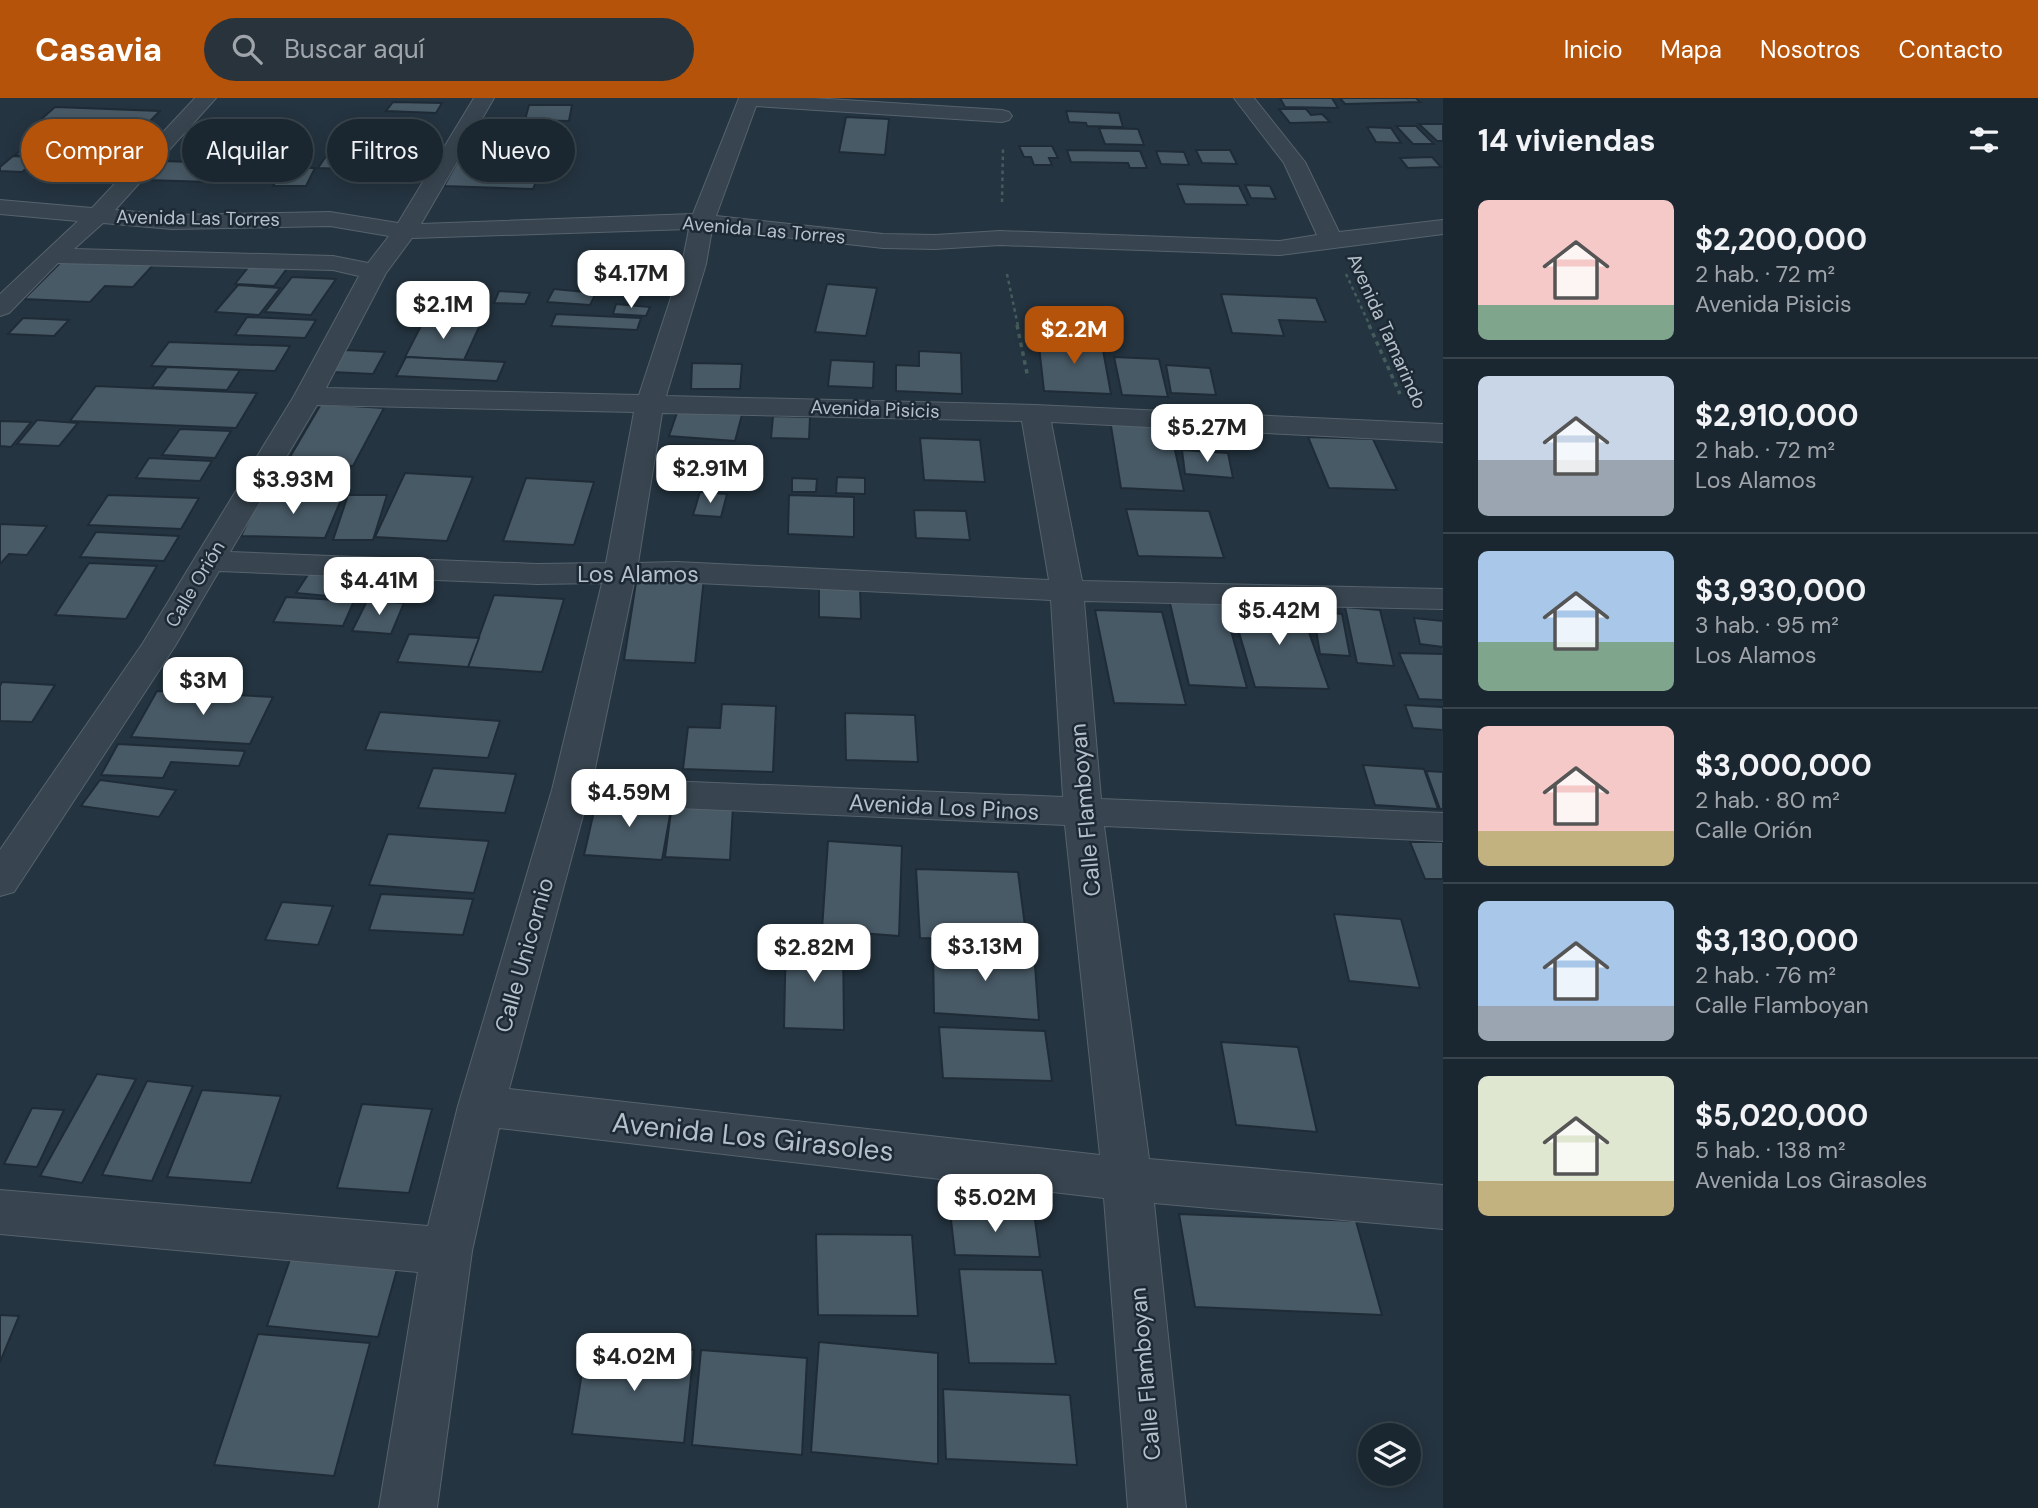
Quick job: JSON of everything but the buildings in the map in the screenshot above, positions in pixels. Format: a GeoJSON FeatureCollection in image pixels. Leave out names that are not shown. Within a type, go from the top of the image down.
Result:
{"type":"FeatureCollection","features":[{"type":"Feature","properties":{"kind":"street"},"geometry":{"type":"LineString","coordinates":[[0,308],[97,216],[206,98]]}},
{"type":"Feature","properties":{"kind":"street","name":"Calle Orión"},"geometry":{"type":"LineString","coordinates":[[0,881],[158,646],[307,396],[374,272],[405,230],[484,98]]}},
{"type":"Feature","properties":{"kind":"street"},"geometry":{"type":"LineString","coordinates":[[749,99],[1002,116]]}},
{"type":"Feature","properties":{"kind":"street","name":"Calle Unicornio"},"geometry":{"type":"LineString","coordinates":[[408,1508],[447,1251],[481,1106],[571,790],[620,574],[650,403],[694,264],[702,221],[749,99]]}},
{"type":"Feature","properties":{"kind":"street"},"geometry":{"type":"LineString","coordinates":[[1247,101],[1294,162],[1332,242]]}},
{"type":"Feature","properties":{"kind":"street","name":"Avenida Las Torres"},"geometry":{"type":"LineString","coordinates":[[0,207],[172,222],[330,219],[405,230],[547,228],[702,221],[883,241],[935,242],[1000,238],[1280,248],[1443,227]]}},
{"type":"Feature","properties":{"kind":"street"},"geometry":{"type":"LineString","coordinates":[[172,222],[374,272]]}},
{"type":"Feature","properties":{"kind":"street"},"geometry":{"type":"LineString","coordinates":[[52,256],[333,263]]}},
{"type":"Feature","properties":{"kind":"street","name":"Avenida Pisicis"},"geometry":{"type":"LineString","coordinates":[[307,396],[1035,414],[1430,433]]}},
{"type":"Feature","properties":{"kind":"street","name":"Calle Flamboyan"},"geometry":{"type":"LineString","coordinates":[[1035,414],[1067,591],[1083,814],[1127,1179],[1157,1508]]}},
{"type":"Feature","properties":{"kind":"street","name":"Los Alamos"},"geometry":{"type":"LineString","coordinates":[[209,561],[537,574],[677,572],[1067,591],[1443,599]]}},
{"type":"Feature","properties":{"kind":"street","name":"Avenida Los Pinos"},"geometry":{"type":"LineString","coordinates":[[571,790],[1083,814],[1443,827]]}},
{"type":"Feature","properties":{"kind":"street","name":"Avenida Los Girasoles"},"geometry":{"type":"LineString","coordinates":[[481,1106],[1127,1179],[1443,1207]]}},
{"type":"Feature","properties":{"kind":"street"},"geometry":{"type":"LineString","coordinates":[[0,1212],[447,1251]]}},
{"type":"Feature","properties":{"kind":"path"},"geometry":{"type":"LineString","coordinates":[[1002,116],[1000,238],[1035,414]]}},
{"type":"Feature","properties":{"kind":"path","name":"Avenida Tamarindo"},"geometry":{"type":"LineString","coordinates":[[1332,242],[1430,433]]}}]}
